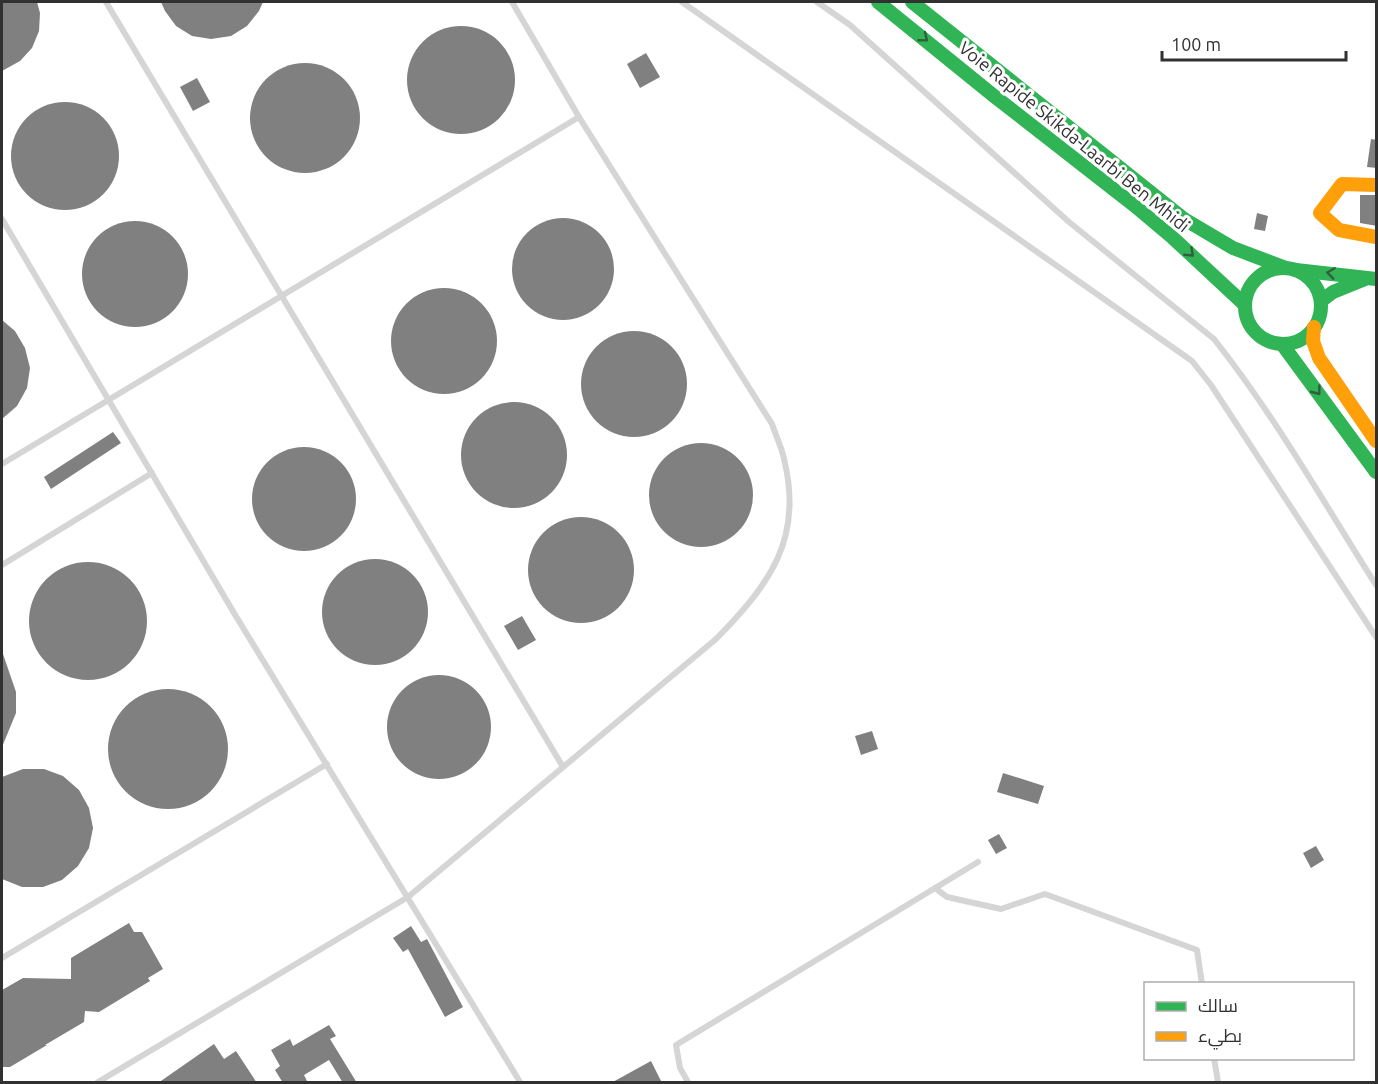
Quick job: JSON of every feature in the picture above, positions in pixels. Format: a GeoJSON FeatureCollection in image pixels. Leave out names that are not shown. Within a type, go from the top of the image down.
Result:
{"type":"FeatureCollection","features":[{"type":"Feature","properties":{"kind":"main road","name":"Voie Rapide Skikda-Laarbi Ben Mhidi"},"geometry":{"type":"LineString","coordinates":[[878,2],[1173,237],[1244,304]]}},
{"type":"Feature","properties":{"kind":"main road","name":"Voie Rapide Skikda-Laarbi Ben Mhidi"},"geometry":{"type":"LineString","coordinates":[[912,2],[1184,219],[1237,251],[1254,259],[1291,269],[1371,279]]}},
{"type":"Feature","properties":{"kind":"main road"},"geometry":{"type":"LineString","coordinates":[[1377,185],[1342,184],[1320,213],[1339,230],[1377,237]]}},
{"type":"Feature","properties":{"kind":"main road"},"geometry":{"type":"LineString","coordinates":[[1314,327],[1300,340],[1282,344],[1265,340],[1252,329],[1247,321],[1244,304],[1249,287],[1261,274],[1269,270],[1291,269],[1310,279],[1321,301],[1313,341],[1319,358],[1377,441]]}},
{"type":"Feature","properties":{"kind":"main road"},"geometry":{"type":"LineString","coordinates":[[1321,301],[1333,292],[1371,279]]}},
{"type":"Feature","properties":{"kind":"main road"},"geometry":{"type":"LineString","coordinates":[[1282,344],[1377,472]]}},
{"type":"Feature","properties":{"kind":"lane"},"geometry":{"type":"LineString","coordinates":[[106,2],[563,767]]}},
{"type":"Feature","properties":{"kind":"lane"},"geometry":{"type":"LineString","coordinates":[[98,1083],[408,897],[716,639],[750,604],[770,575],[786,538],[790,498],[784,459],[772,424],[579,117],[512,2]]}},
{"type":"Feature","properties":{"kind":"lane"},"geometry":{"type":"LineString","coordinates":[[682,2],[1191,361],[1217,395],[1377,637]]}},
{"type":"Feature","properties":{"kind":"lane"},"geometry":{"type":"LineString","coordinates":[[817,2],[850,25],[1069,222],[1214,339],[1232,361],[1377,585]]}},
{"type":"Feature","properties":{"kind":"lane"},"geometry":{"type":"LineString","coordinates":[[2,464],[579,117]]}},
{"type":"Feature","properties":{"kind":"lane"},"geometry":{"type":"LineString","coordinates":[[2,219],[108,400],[520,1083]]}},
{"type":"Feature","properties":{"kind":"lane"},"geometry":{"type":"LineString","coordinates":[[2,565],[152,473]]}},
{"type":"Feature","properties":{"kind":"lane"},"geometry":{"type":"LineString","coordinates":[[2,958],[327,764]]}},
{"type":"Feature","properties":{"kind":"lane"},"geometry":{"type":"LineString","coordinates":[[688,1083],[680,1068],[676,1045],[978,862]]}},
{"type":"Feature","properties":{"kind":"lane"},"geometry":{"type":"LineString","coordinates":[[935,888],[947,897],[1001,909],[1045,894],[1197,951],[1202,982]]}},
{"type":"Feature","properties":{"kind":"lane"},"geometry":{"type":"LineString","coordinates":[[1214,1060],[1218,1083]]}},
{"type":"Feature","properties":{"kind":"building"},"geometry":{"type":"Polygon","coordinates":[[[2,2],[37,2],[40,13],[39,31],[32,48],[20,61],[2,71],[2,2]]]}},
{"type":"Feature","properties":{"kind":"building"},"geometry":{"type":"Polygon","coordinates":[[[161,2],[263,2],[247,26],[231,36],[211,39],[192,36],[176,26],[161,2]]]}},
{"type":"Feature","properties":{"kind":"building"},"geometry":{"type":"Polygon","coordinates":[[[461,26],[482,30],[499,42],[511,59],[515,80],[511,101],[499,118],[482,130],[461,134],[440,130],[423,118],[411,101],[407,80],[411,59],[423,42],[440,30],[461,26]]]}},
{"type":"Feature","properties":{"kind":"building"},"geometry":{"type":"Polygon","coordinates":[[[646,53],[660,77],[640,88],[627,64],[646,53]]]}},
{"type":"Feature","properties":{"kind":"building"},"geometry":{"type":"Polygon","coordinates":[[[305,63],[326,67],[344,79],[356,97],[360,118],[356,139],[344,157],[326,169],[305,173],[284,169],[266,157],[254,139],[250,118],[254,97],[266,79],[284,67],[305,63]]]}},
{"type":"Feature","properties":{"kind":"building"},"geometry":{"type":"Polygon","coordinates":[[[197,78],[210,102],[193,111],[180,87],[197,78]]]}},
{"type":"Feature","properties":{"kind":"building"},"geometry":{"type":"Polygon","coordinates":[[[65,102],[75,103],[95,111],[103,118],[110,126],[118,146],[118,166],[110,186],[103,194],[95,201],[75,209],[65,210],[55,209],[35,201],[27,194],[20,186],[12,166],[11,156],[12,146],[20,126],[27,118],[35,111],[55,103],[65,102]]]}},
{"type":"Feature","properties":{"kind":"building"},"geometry":{"type":"Polygon","coordinates":[[[1371,139],[1377,140],[1377,168],[1367,167],[1371,139]]]}},
{"type":"Feature","properties":{"kind":"building"},"geometry":{"type":"Polygon","coordinates":[[[1360,195],[1377,195],[1377,226],[1360,223],[1360,195]]]}},
{"type":"Feature","properties":{"kind":"building"},"geometry":{"type":"Polygon","coordinates":[[[1257,213],[1268,216],[1265,231],[1254,229],[1257,213]]]}},
{"type":"Feature","properties":{"kind":"building"},"geometry":{"type":"Polygon","coordinates":[[[563,218],[583,221],[592,226],[606,240],[611,249],[614,269],[611,289],[606,298],[592,312],[583,317],[563,320],[543,317],[534,312],[520,298],[515,289],[512,269],[515,249],[520,240],[534,226],[543,221],[563,218]]]}},
{"type":"Feature","properties":{"kind":"building"},"geometry":{"type":"Polygon","coordinates":[[[135,221],[155,225],[172,237],[184,254],[188,274],[184,294],[172,311],[155,323],[135,327],[115,323],[98,311],[86,294],[82,274],[86,254],[98,237],[115,225],[135,221]]]}},
{"type":"Feature","properties":{"kind":"building"},"geometry":{"type":"Polygon","coordinates":[[[444,288],[464,292],[481,304],[493,321],[497,341],[493,361],[481,378],[464,390],[444,394],[424,390],[407,378],[395,361],[391,341],[395,321],[407,304],[424,292],[444,288]]]}},
{"type":"Feature","properties":{"kind":"building"},"geometry":{"type":"Polygon","coordinates":[[[2,320],[15,331],[25,348],[30,368],[27,388],[17,406],[2,419],[2,320]]]}},
{"type":"Feature","properties":{"kind":"building"},"geometry":{"type":"Polygon","coordinates":[[[634,331],[654,335],[671,347],[683,364],[687,384],[683,404],[671,421],[654,433],[634,437],[614,433],[597,421],[585,404],[581,384],[585,364],[597,347],[614,335],[634,331]]]}},
{"type":"Feature","properties":{"kind":"building"},"geometry":{"type":"Polygon","coordinates":[[[514,402],[534,406],[552,417],[563,435],[567,455],[563,475],[552,493],[534,504],[514,508],[494,504],[476,493],[465,475],[461,455],[465,435],[476,417],[494,406],[514,402]]]}},
{"type":"Feature","properties":{"kind":"building"},"geometry":{"type":"Polygon","coordinates":[[[113,432],[121,443],[51,489],[44,477],[113,432]]]}},
{"type":"Feature","properties":{"kind":"building"},"geometry":{"type":"Polygon","coordinates":[[[701,443],[721,447],[738,458],[749,475],[753,495],[749,515],[738,532],[721,543],[701,547],[681,543],[664,532],[653,515],[649,495],[653,475],[664,458],[681,447],[701,443]]]}},
{"type":"Feature","properties":{"kind":"building"},"geometry":{"type":"Polygon","coordinates":[[[304,447],[324,451],[341,462],[352,479],[356,499],[352,519],[341,536],[324,547],[304,551],[284,547],[267,536],[256,519],[252,499],[256,479],[267,462],[284,451],[304,447]]]}},
{"type":"Feature","properties":{"kind":"building"},"geometry":{"type":"Polygon","coordinates":[[[581,517],[601,521],[619,532],[630,550],[634,570],[630,590],[619,608],[601,619],[581,623],[561,619],[543,608],[532,590],[528,570],[532,550],[543,532],[561,521],[581,517]]]}},
{"type":"Feature","properties":{"kind":"building"},"geometry":{"type":"Polygon","coordinates":[[[375,559],[395,563],[412,575],[424,592],[428,612],[424,632],[412,649],[395,661],[375,665],[355,661],[338,649],[326,632],[322,612],[326,592],[338,575],[355,563],[375,559]]]}},
{"type":"Feature","properties":{"kind":"building"},"geometry":{"type":"Polygon","coordinates":[[[88,562],[111,566],[130,579],[143,598],[147,621],[143,644],[130,663],[111,676],[88,680],[65,676],[46,663],[33,644],[29,621],[33,598],[46,579],[65,566],[88,562]]]}},
{"type":"Feature","properties":{"kind":"building"},"geometry":{"type":"Polygon","coordinates":[[[522,616],[536,640],[518,650],[504,626],[522,616]]]}},
{"type":"Feature","properties":{"kind":"building"},"geometry":{"type":"Polygon","coordinates":[[[3,654],[16,692],[16,713],[2,747],[3,654]]]}},
{"type":"Feature","properties":{"kind":"building"},"geometry":{"type":"Polygon","coordinates":[[[439,675],[459,679],[476,690],[487,707],[491,727],[487,747],[476,764],[459,775],[439,779],[419,775],[402,764],[391,747],[387,727],[391,707],[402,690],[419,679],[439,675]]]}},
{"type":"Feature","properties":{"kind":"building"},"geometry":{"type":"Polygon","coordinates":[[[168,689],[191,694],[210,707],[223,726],[228,749],[223,772],[210,791],[191,804],[168,809],[145,804],[126,791],[113,772],[108,749],[113,726],[126,707],[145,694],[168,689]]]}},
{"type":"Feature","properties":{"kind":"building"},"geometry":{"type":"Polygon","coordinates":[[[872,731],[878,749],[861,755],[855,736],[872,731]]]}},
{"type":"Feature","properties":{"kind":"building"},"geometry":{"type":"Polygon","coordinates":[[[23,769],[44,769],[63,776],[79,790],[89,808],[93,828],[89,848],[78,866],[62,880],[43,887],[22,887],[2,879],[2,777],[23,769]]]}},
{"type":"Feature","properties":{"kind":"building"},"geometry":{"type":"Polygon","coordinates":[[[1003,773],[1044,786],[1038,804],[997,792],[1003,773]]]}},
{"type":"Feature","properties":{"kind":"building"},"geometry":{"type":"Polygon","coordinates":[[[999,834],[1007,848],[996,854],[988,840],[999,834]]]}},
{"type":"Feature","properties":{"kind":"building"},"geometry":{"type":"Polygon","coordinates":[[[1316,846],[1324,860],[1311,868],[1303,853],[1316,846]]]}},
{"type":"Feature","properties":{"kind":"building"},"geometry":{"type":"Polygon","coordinates":[[[129,923],[134,932],[142,932],[163,969],[148,978],[150,981],[99,1012],[85,1011],[84,1022],[10,1067],[2,1067],[2,990],[23,978],[71,979],[71,958],[129,923]]]}},
{"type":"Feature","properties":{"kind":"building"},"geometry":{"type":"Polygon","coordinates":[[[411,926],[421,942],[427,939],[463,1007],[445,1017],[408,949],[403,952],[393,938],[411,926]]]}},
{"type":"Feature","properties":{"kind":"building"},"geometry":{"type":"Polygon","coordinates":[[[329,1025],[336,1036],[330,1039],[357,1083],[343,1083],[329,1060],[304,1075],[308,1083],[283,1083],[275,1070],[280,1066],[271,1050],[290,1039],[293,1046],[329,1025]]]}},
{"type":"Feature","properties":{"kind":"building"},"geometry":{"type":"Polygon","coordinates":[[[214,1044],[224,1059],[236,1051],[257,1083],[158,1083],[214,1044]]]}},
{"type":"Feature","properties":{"kind":"building"},"geometry":{"type":"Polygon","coordinates":[[[651,1061],[662,1083],[611,1083],[651,1061]]]}},
{"type":"Feature","properties":{"kind":"traffic: fast"},"geometry":{"type":"LineString","coordinates":[[878,2],[1135,206],[1244,304]]}},
{"type":"Feature","properties":{"kind":"traffic: fast"},"geometry":{"type":"LineString","coordinates":[[912,2],[1184,219],[1233,248],[1286,268]]}},
{"type":"Feature","properties":{"kind":"traffic: fast"},"geometry":{"type":"LineString","coordinates":[[1283,268],[1298,271],[1310,279],[1318,291],[1321,306],[1318,321],[1310,333],[1298,341],[1283,344],[1268,341],[1256,333],[1248,321],[1245,306],[1248,291],[1256,279],[1268,271],[1283,268]]}},
{"type":"Feature","properties":{"kind":"traffic: fast"},"geometry":{"type":"LineString","coordinates":[[1296,270],[1376,279]]}},
{"type":"Feature","properties":{"kind":"traffic: fast"},"geometry":{"type":"LineString","coordinates":[[1321,301],[1333,292],[1365,279]]}},
{"type":"Feature","properties":{"kind":"traffic: fast"},"geometry":{"type":"LineString","coordinates":[[1282,344],[1376,472]]}},
{"type":"Feature","properties":{"kind":"traffic: slow"},"geometry":{"type":"LineString","coordinates":[[1376,185],[1342,184],[1320,213],[1339,230],[1376,237]]}},
{"type":"Feature","properties":{"kind":"traffic: slow"},"geometry":{"type":"LineString","coordinates":[[1314,327],[1313,341],[1319,358],[1376,441]]}}]}
